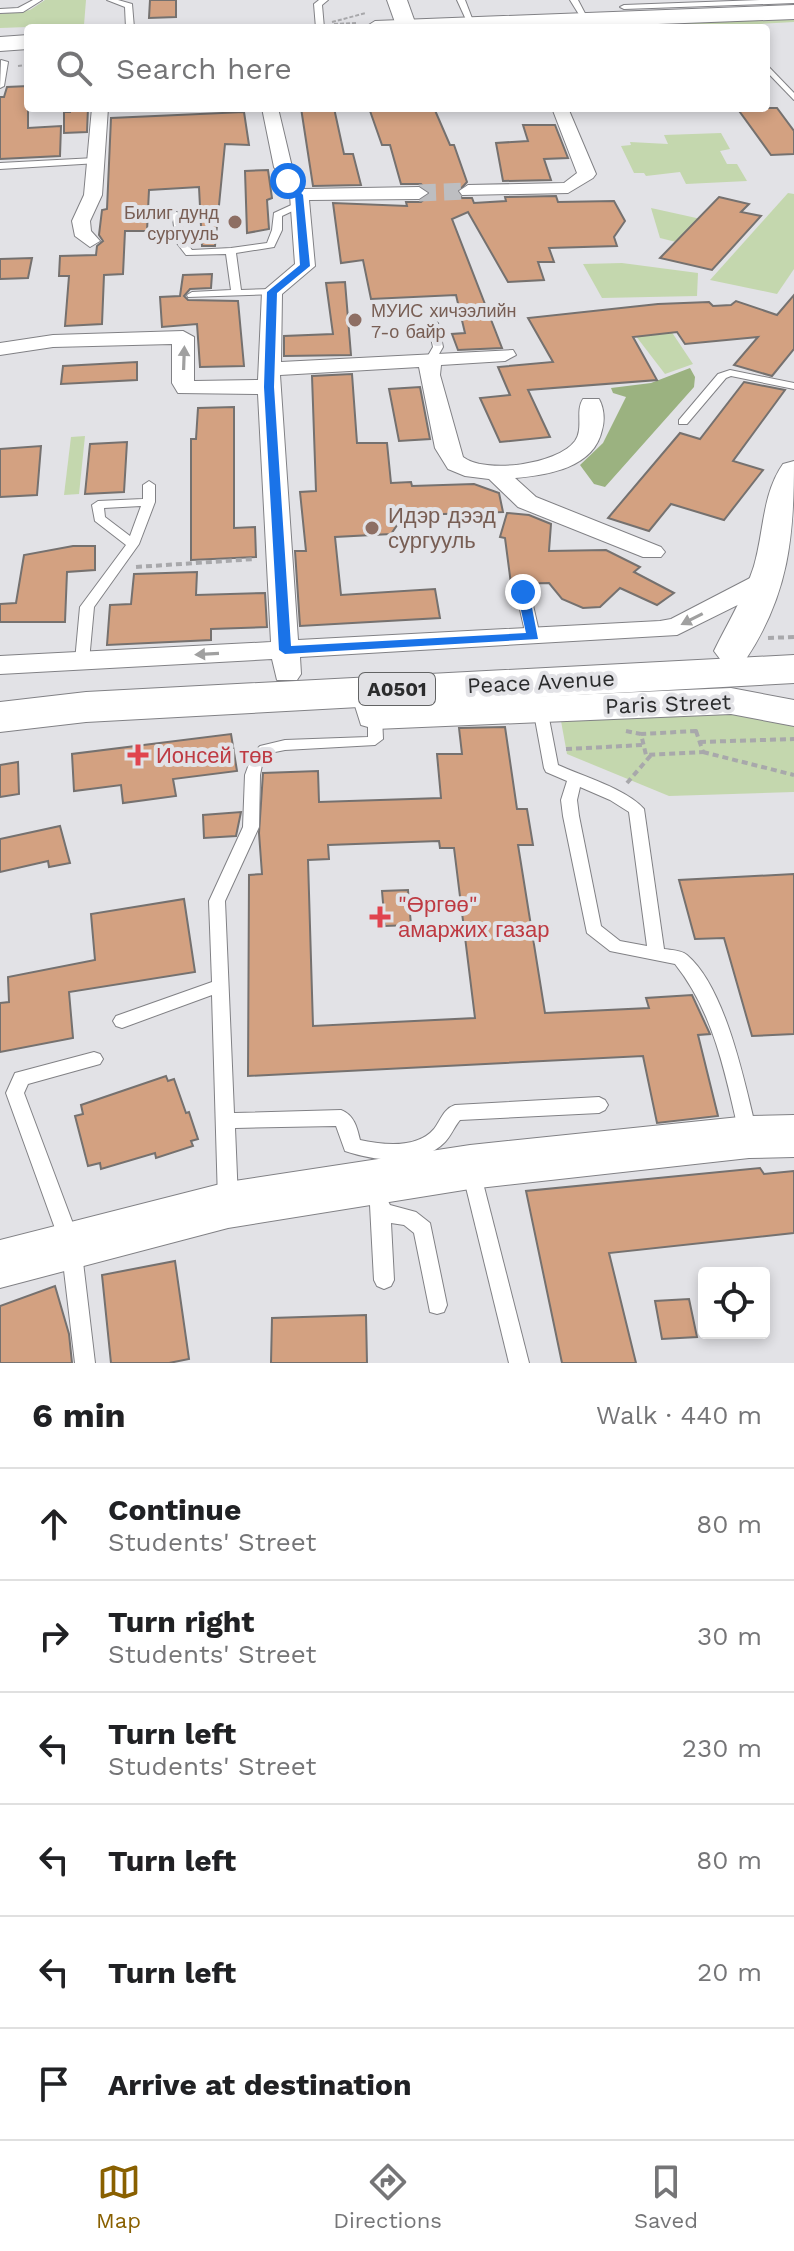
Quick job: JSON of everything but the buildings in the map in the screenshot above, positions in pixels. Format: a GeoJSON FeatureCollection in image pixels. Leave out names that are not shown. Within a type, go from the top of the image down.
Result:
{"type":"FeatureCollection","features":[{"type":"Feature","properties":{"kind":"highway","name":"Peace Avenue"},"geometry":{"type":"LineString","coordinates":[[0,695],[286,662],[794,648]]}},
{"type":"Feature","properties":{"kind":"highway","name":"Peace Avenue"},"geometry":{"type":"LineString","coordinates":[[0,717],[86,707],[372,703],[794,669]]}},
{"type":"Feature","properties":{"kind":"main road"},"geometry":{"type":"LineString","coordinates":[[481,24],[580,9],[733,13],[794,7]]}},
{"type":"Feature","properties":{"kind":"main road"},"geometry":{"type":"LineString","coordinates":[[372,20],[392,24]]}},
{"type":"Feature","properties":{"kind":"main road"},"geometry":{"type":"LineString","coordinates":[[770,28],[794,26]]}},
{"type":"Feature","properties":{"kind":"street"},"geometry":{"type":"LineString","coordinates":[[397,0],[406,24]]}},
{"type":"Feature","properties":{"kind":"street"},"geometry":{"type":"LineString","coordinates":[[631,10],[794,7]]}},
{"type":"Feature","properties":{"kind":"street"},"geometry":{"type":"LineString","coordinates":[[90,241],[82,232],[81,221],[93,195],[100,112]]}},
{"type":"Feature","properties":{"kind":"street"},"geometry":{"type":"LineString","coordinates":[[271,112],[283,167],[300,199],[305,266],[272,292],[269,378],[286,662]]}},
{"type":"Feature","properties":{"kind":"street"},"geometry":{"type":"LineString","coordinates":[[468,191],[568,188],[587,174],[562,112]]}},
{"type":"Feature","properties":{"kind":"street"},"geometry":{"type":"LineString","coordinates":[[300,199],[419,193]]}},
{"type":"Feature","properties":{"kind":"street"},"geometry":{"type":"LineString","coordinates":[[0,349],[53,341],[183,337],[183,383],[186,388],[431,359],[505,355]]}},
{"type":"Feature","properties":{"kind":"street"},"geometry":{"type":"LineString","coordinates":[[431,359],[429,375],[452,460],[467,470],[495,472],[559,464],[578,453],[588,440],[594,419],[591,404]]}},
{"type":"Feature","properties":{"kind":"street"},"geometry":{"type":"LineString","coordinates":[[733,651],[761,583],[771,567],[782,504],[794,471]]}},
{"type":"Feature","properties":{"kind":"street"},"geometry":{"type":"LineString","coordinates":[[495,472],[527,502],[652,552]]}},
{"type":"Feature","properties":{"kind":"street"},"geometry":{"type":"LineString","coordinates":[[0,665],[82,661],[286,662],[533,636],[677,627],[761,583]]}},
{"type":"Feature","properties":{"kind":"street","name":"Paris Street"},"geometry":{"type":"LineString","coordinates":[[372,703],[540,708],[731,701],[794,713]]}},
{"type":"Feature","properties":{"kind":"street"},"geometry":{"type":"LineString","coordinates":[[0,1264],[228,1205],[380,1196],[470,1167],[772,1136]]}},
{"type":"Feature","properties":{"kind":"lane"},"geometry":{"type":"LineString","coordinates":[[0,11],[20,10],[38,0]]}},
{"type":"Feature","properties":{"kind":"lane"},"geometry":{"type":"LineString","coordinates":[[111,0],[129,6],[130,24]]}},
{"type":"Feature","properties":{"kind":"lane"},"geometry":{"type":"LineString","coordinates":[[320,24],[318,4],[324,0]]}},
{"type":"Feature","properties":{"kind":"lane"},"geometry":{"type":"LineString","coordinates":[[461,0],[467,24]]}},
{"type":"Feature","properties":{"kind":"lane"},"geometry":{"type":"LineString","coordinates":[[770,71],[794,98]]}},
{"type":"Feature","properties":{"kind":"lane"},"geometry":{"type":"LineString","coordinates":[[0,166],[95,161]]}},
{"type":"Feature","properties":{"kind":"lane"},"geometry":{"type":"LineString","coordinates":[[175,213],[181,242],[189,253],[270,256],[277,230],[277,215],[300,199]]}},
{"type":"Feature","properties":{"kind":"lane"},"geometry":{"type":"LineString","coordinates":[[232,256],[236,293]]}},
{"type":"Feature","properties":{"kind":"lane"},"geometry":{"type":"LineString","coordinates":[[192,295],[272,292]]}},
{"type":"Feature","properties":{"kind":"lane"},"geometry":{"type":"LineString","coordinates":[[431,359],[438,347],[433,323]]}},
{"type":"Feature","properties":{"kind":"lane"},"geometry":{"type":"LineString","coordinates":[[683,422],[722,376],[739,373],[794,386]]}},
{"type":"Feature","properties":{"kind":"lane"},"geometry":{"type":"LineString","coordinates":[[82,661],[87,607],[133,544],[149,502],[149,485]]}},
{"type":"Feature","properties":{"kind":"lane"},"geometry":{"type":"LineString","coordinates":[[133,544],[99,518],[96,508],[101,504],[149,502]]}},
{"type":"Feature","properties":{"kind":"lane"},"geometry":{"type":"LineString","coordinates":[[523,592],[533,636]]}},
{"type":"Feature","properties":{"kind":"lane"},"geometry":{"type":"LineString","coordinates":[[228,1205],[217,901],[222,879],[244,845],[252,825],[253,766],[257,755],[265,749],[285,745],[370,742],[376,739],[372,703]]}},
{"type":"Feature","properties":{"kind":"lane"},"geometry":{"type":"LineString","coordinates":[[540,708],[551,768],[624,800],[636,809],[656,954]]}},
{"type":"Feature","properties":{"kind":"lane"},"geometry":{"type":"LineString","coordinates":[[575,779],[569,800],[593,929],[616,947],[680,958],[705,992],[725,1041],[772,1136]]}},
{"type":"Feature","properties":{"kind":"lane"},"geometry":{"type":"LineString","coordinates":[[122,1021],[219,986]]}},
{"type":"Feature","properties":{"kind":"lane"},"geometry":{"type":"LineString","coordinates":[[85,1363],[71,1245],[7,1095],[21,1078],[37,1071],[94,1059]]}},
{"type":"Feature","properties":{"kind":"lane"},"geometry":{"type":"LineString","coordinates":[[224,1121],[341,1118],[348,1127],[352,1145],[365,1151],[424,1147],[438,1137],[444,1123],[455,1113],[599,1105]]}},
{"type":"Feature","properties":{"kind":"lane"},"geometry":{"type":"LineString","coordinates":[[470,1167],[519,1363]]}},
{"type":"Feature","properties":{"kind":"lane"},"geometry":{"type":"LineString","coordinates":[[380,1196],[384,1280]]}},
{"type":"Feature","properties":{"kind":"lane"},"geometry":{"type":"LineString","coordinates":[[380,1196],[423,1229],[437,1305]]}},
{"type":"Feature","properties":{"kind":"path"},"geometry":{"type":"LineString","coordinates":[[342,24],[372,20]]}},
{"type":"Feature","properties":{"kind":"path"},"geometry":{"type":"LineString","coordinates":[[115,568],[268,558]]}},
{"type":"Feature","properties":{"kind":"path"},"geometry":{"type":"LineString","coordinates":[[703,752],[696,731],[641,734],[646,755],[703,752],[794,775]]}},
{"type":"Feature","properties":{"kind":"path"},"geometry":{"type":"LineString","coordinates":[[700,742],[794,739]]}},
{"type":"Feature","properties":{"kind":"path"},"geometry":{"type":"LineString","coordinates":[[563,749],[643,745]]}},
{"type":"Feature","properties":{"kind":"path"},"geometry":{"type":"LineString","coordinates":[[626,783],[652,754]]}},
{"type":"Feature","properties":{"kind":"green space"},"geometry":{"type":"Polygon","coordinates":[[[45,0],[86,0],[84,24],[24,24],[24,27],[0,28],[0,14],[30,10],[45,0]]]}},
{"type":"Feature","properties":{"kind":"green space"},"geometry":{"type":"Polygon","coordinates":[[[794,16],[794,22],[758,24],[577,24],[794,16]]]}},
{"type":"Feature","properties":{"kind":"green space"},"geometry":{"type":"Polygon","coordinates":[[[721,133],[730,149],[720,151],[727,164],[737,164],[747,181],[686,184],[680,172],[646,176],[644,173],[634,173],[621,146],[631,145],[630,142],[668,144],[664,135],[721,133]]]}},
{"type":"Feature","properties":{"kind":"green space"},"geometry":{"type":"Polygon","coordinates":[[[788,193],[794,194],[794,269],[777,294],[710,280],[788,193]]]}},
{"type":"Feature","properties":{"kind":"green space"},"geometry":{"type":"Polygon","coordinates":[[[651,208],[719,223],[696,247],[660,238],[651,208]]]}},
{"type":"Feature","properties":{"kind":"green space"},"geometry":{"type":"Polygon","coordinates":[[[622,263],[698,273],[697,296],[602,298],[583,264],[622,263]]]}},
{"type":"Feature","properties":{"kind":"green space"},"geometry":{"type":"Polygon","coordinates":[[[669,328],[693,364],[665,374],[632,331],[669,328]]]}},
{"type":"Feature","properties":{"kind":"green space"},"geometry":{"type":"Polygon","coordinates":[[[690,368],[695,377],[694,387],[605,487],[594,484],[580,465],[603,443],[626,397],[613,393],[611,388],[651,383],[690,368]]]}},
{"type":"Feature","properties":{"kind":"green space"},"geometry":{"type":"Polygon","coordinates":[[[85,436],[79,494],[64,495],[71,437],[85,436]]]}},
{"type":"Feature","properties":{"kind":"green space"},"geometry":{"type":"Polygon","coordinates":[[[739,711],[794,724],[794,792],[669,796],[567,754],[561,721],[739,711]]]}},
{"type":"Feature","properties":{"kind":"tunnel"},"geometry":{"type":"LineString","coordinates":[[419,193],[468,191]]}},
{"type":"Feature","properties":{"kind":"place","name":"Билиг дунд сургууль"},"geometry":{"type":"Point","coordinates":[235,222]}},
{"type":"Feature","properties":{"kind":"place","name":"МУИС хичээлийн 7-о байр"},"geometry":{"type":"Point","coordinates":[355,320]}},
{"type":"Feature","properties":{"kind":"place","name":"Идэр дээд сургууль"},"geometry":{"type":"Point","coordinates":[372,528]}},
{"type":"Feature","properties":{"kind":"place","name":"Ионсей төв"},"geometry":{"type":"Point","coordinates":[138,755]}},
{"type":"Feature","properties":{"kind":"place","name":"\"Өргөө\" амаржих газар"},"geometry":{"type":"Point","coordinates":[380,917]}},
{"type":"Feature","properties":{"kind":"route"},"geometry":{"type":"LineString","coordinates":[[288,181],[299,195],[305,266],[272,292],[269,335],[269,387],[285,650],[533,636],[523,592]]}}]}
